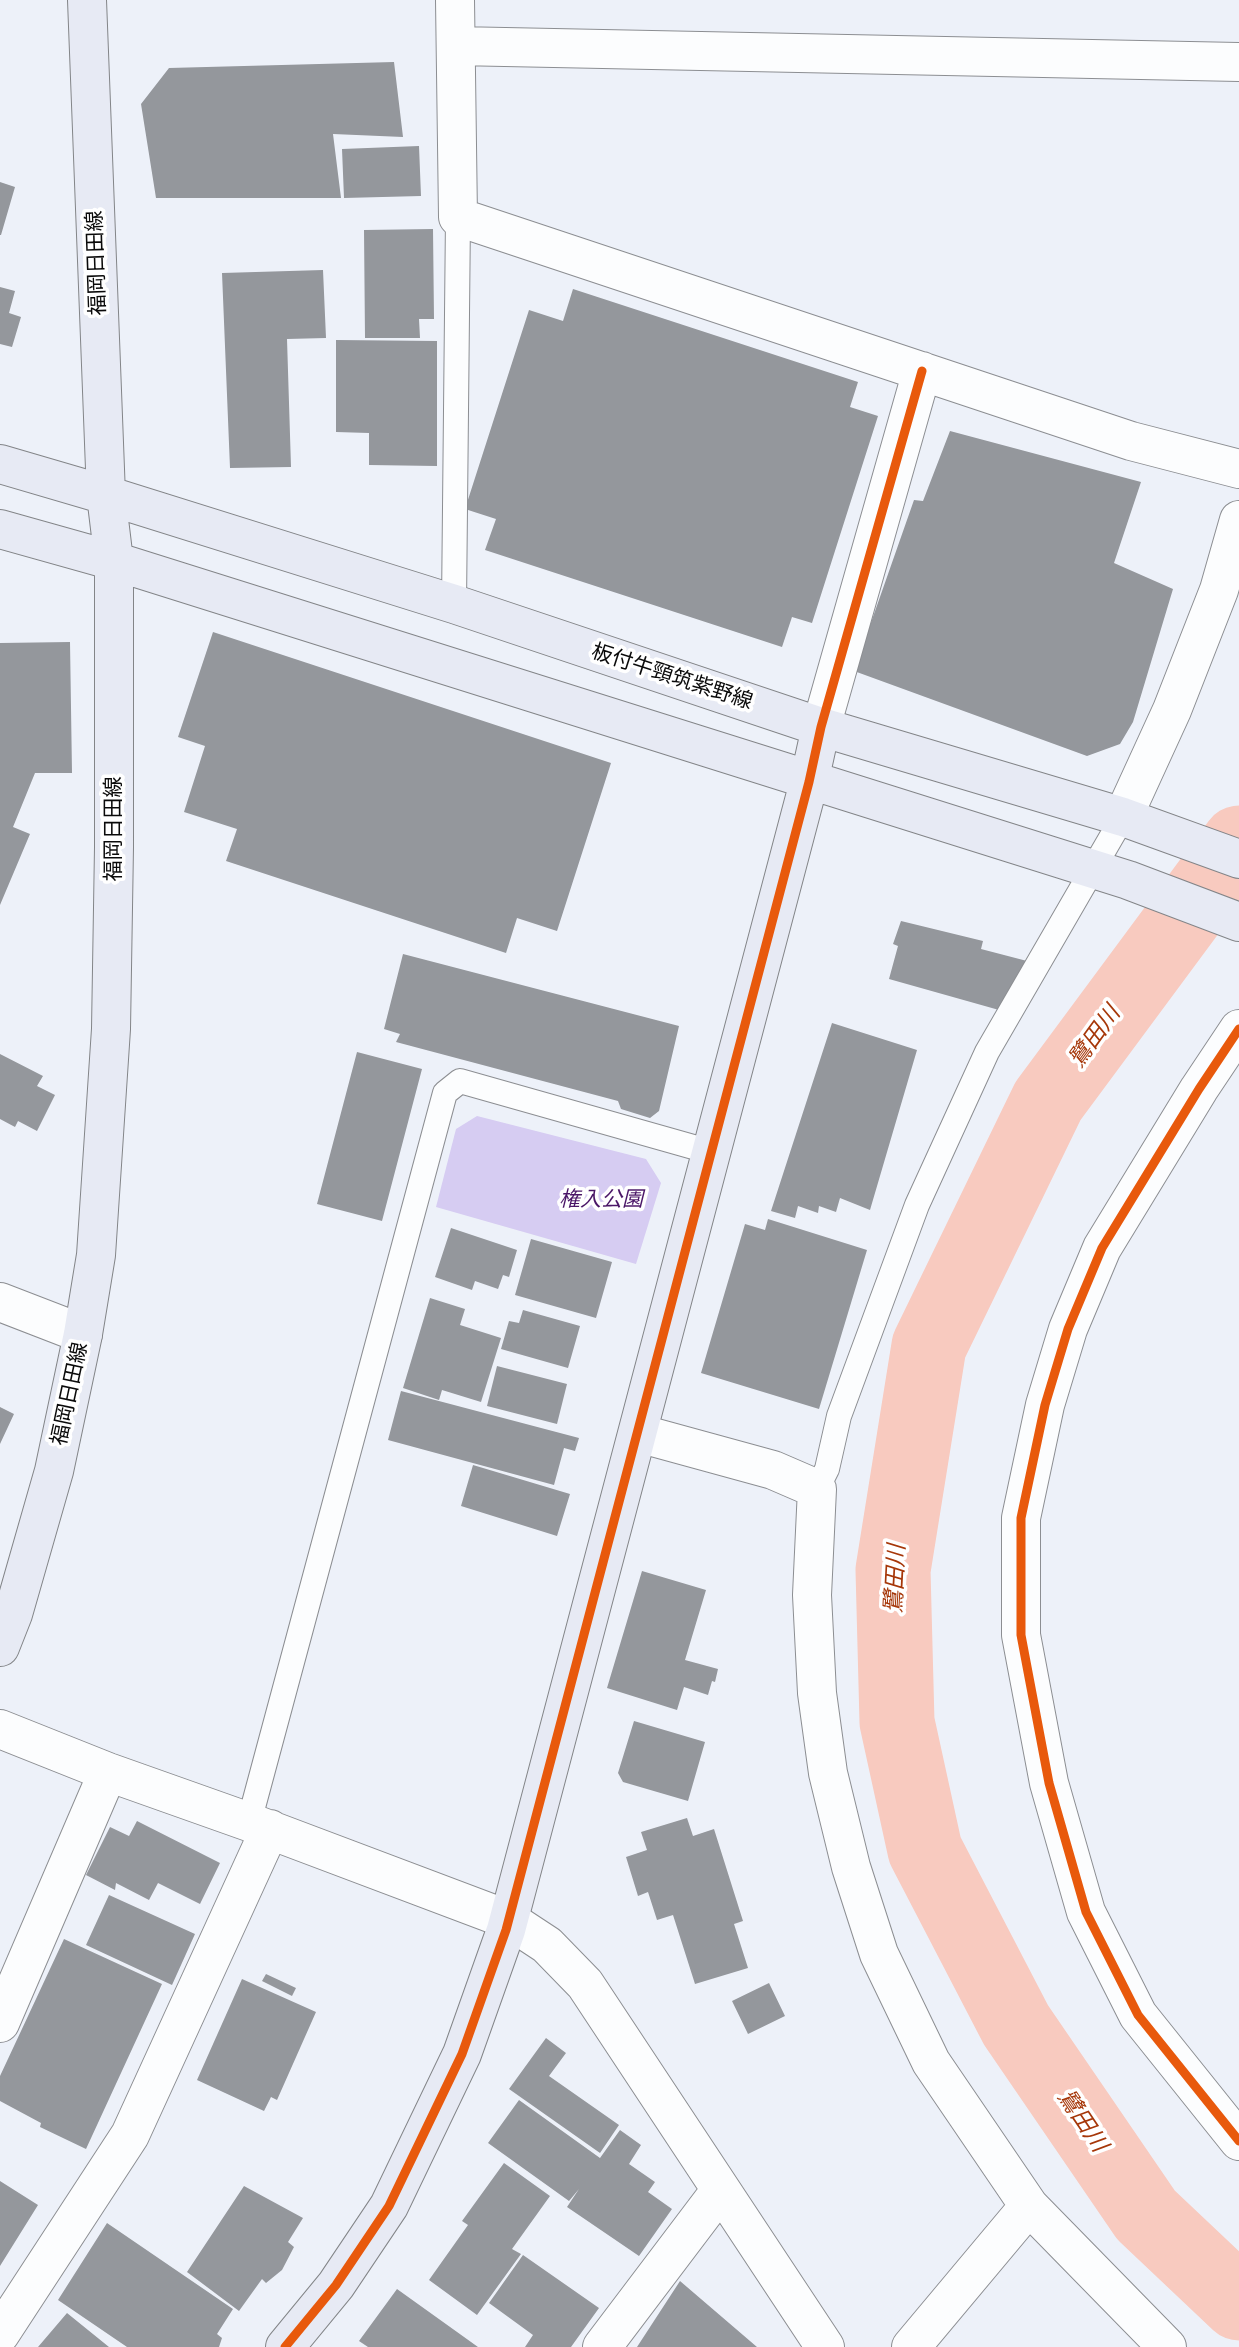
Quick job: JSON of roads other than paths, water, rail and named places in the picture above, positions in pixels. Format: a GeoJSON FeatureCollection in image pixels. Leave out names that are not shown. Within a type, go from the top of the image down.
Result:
{"type":"FeatureCollection","features":[{"type":"Feature","properties":{"kind":"main road","name":"福岡日田線"},"geometry":{"type":"LineString","coordinates":[[0,1647],[13,1614],[54,1471],[83,1335],[96,1255],[111,1028],[114,561],[106,495],[87,0]]}},
{"type":"Feature","properties":{"kind":"main road","name":"板付牛頸筑紫野線"},"geometry":{"type":"LineString","coordinates":[[0,464],[454,604],[821,727],[1123,817],[1239,859]]}},
{"type":"Feature","properties":{"kind":"main road"},"geometry":{"type":"LineString","coordinates":[[0,529],[114,561],[1111,875],[1239,922]]}},
{"type":"Feature","properties":{"kind":"main road"},"geometry":{"type":"LineString","coordinates":[[285,2347],[336,2285],[389,2206],[462,2054],[509,1920],[809,782],[821,727]]}},
{"type":"Feature","properties":{"kind":"street"},"geometry":{"type":"LineString","coordinates":[[455,0],[458,216],[1131,441],[1239,470]]}},
{"type":"Feature","properties":{"kind":"street"},"geometry":{"type":"LineString","coordinates":[[456,46],[1239,62]]}},
{"type":"Feature","properties":{"kind":"street"},"geometry":{"type":"LineString","coordinates":[[821,727],[922,371]]}},
{"type":"Feature","properties":{"kind":"street"},"geometry":{"type":"LineString","coordinates":[[1123,817],[1172,710],[1219,590],[1239,520]]}},
{"type":"Feature","properties":{"kind":"street"},"geometry":{"type":"LineString","coordinates":[[1239,1029],[1199,1088],[1102,1248],[1068,1329],[1045,1405],[1021,1518],[1021,1635],[1049,1783],[1086,1912],[1138,2015],[1239,2141]]}},
{"type":"Feature","properties":{"kind":"street"},"geometry":{"type":"LineString","coordinates":[[0,1302],[83,1335]]}},
{"type":"Feature","properties":{"kind":"street"},"geometry":{"type":"LineString","coordinates":[[638,1433],[774,1470],[817,1489],[812,1595],[817,1693],[828,1773],[851,1867],[879,1954],[931,2062],[1029,2206],[1167,2347]]}},
{"type":"Feature","properties":{"kind":"street"},"geometry":{"type":"LineString","coordinates":[[0,1729],[108,1772],[509,1920],[547,1945],[585,1983],[825,2347]]}},
{"type":"Feature","properties":{"kind":"street"},"geometry":{"type":"LineString","coordinates":[[0,2023],[108,1772]]}},
{"type":"Feature","properties":{"kind":"street"},"geometry":{"type":"LineString","coordinates":[[0,2334],[130,2135],[259,1826]]}},
{"type":"Feature","properties":{"kind":"street"},"geometry":{"type":"LineString","coordinates":[[602,2347],[720,2191]]}},
{"type":"Feature","properties":{"kind":"street"},"geometry":{"type":"LineString","coordinates":[[911,2347],[1029,2206]]}},
{"type":"Feature","properties":{"kind":"lane"},"geometry":{"type":"LineString","coordinates":[[454,604],[458,216]]}},
{"type":"Feature","properties":{"kind":"lane"},"geometry":{"type":"LineString","coordinates":[[817,1489],[827,1469],[839,1416],[917,1205],[987,1052],[1111,875],[1123,817]]}},
{"type":"Feature","properties":{"kind":"lane"},"geometry":{"type":"LineString","coordinates":[[259,1826],[444,1093],[460,1081],[711,1152]]}},
{"type":"Feature","properties":{"kind":"waterway","name":"鷺田川"},"geometry":{"type":"LineString","coordinates":[[1239,843],[1048,1101],[929,1346],[893,1570],[897,1722],[925,1850],[1016,2025],[1146,2215],[1239,2303]]}},
{"type":"Feature","properties":{"kind":"park label","name":"権入公園"},"geometry":{"type":"Point","coordinates":[601,1200]}}]}
